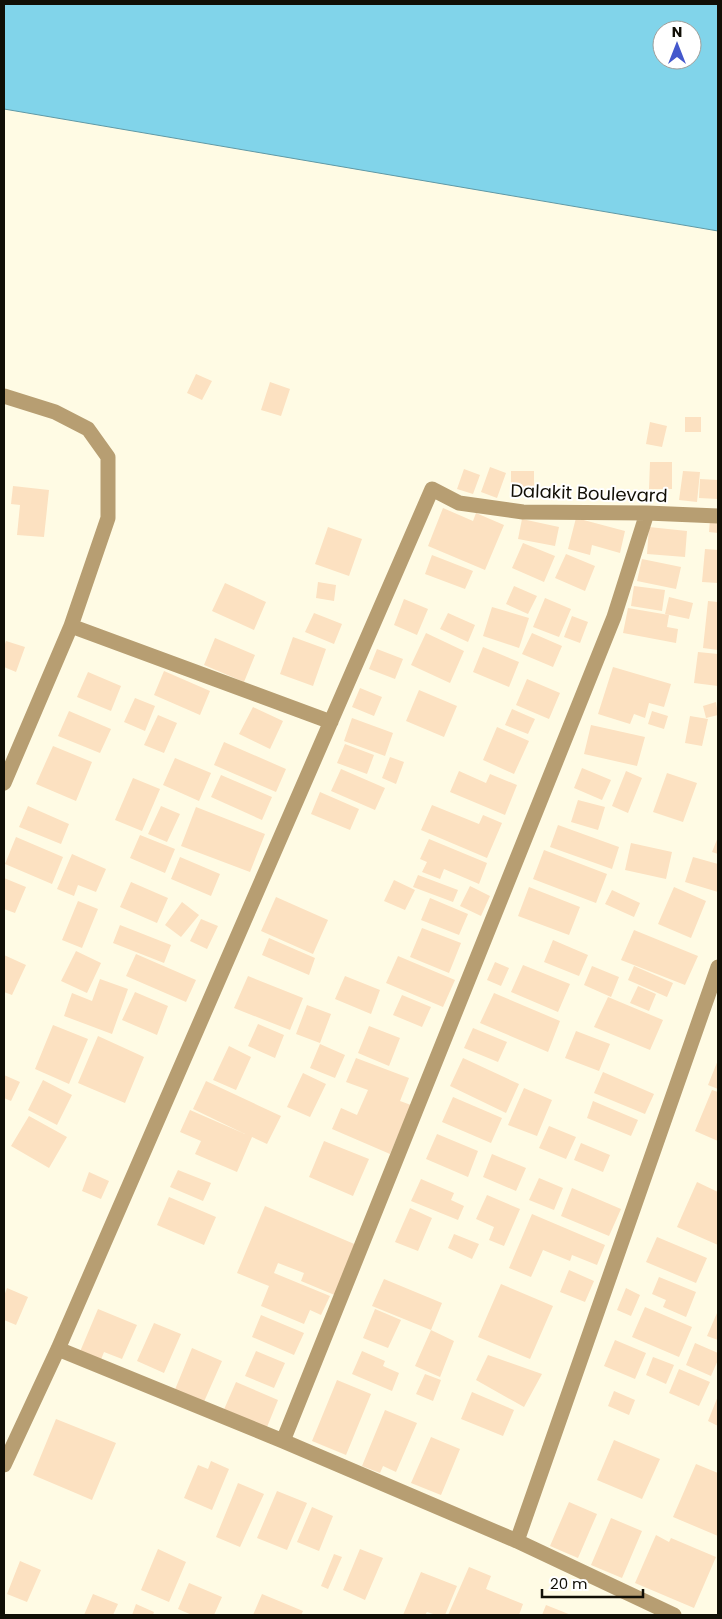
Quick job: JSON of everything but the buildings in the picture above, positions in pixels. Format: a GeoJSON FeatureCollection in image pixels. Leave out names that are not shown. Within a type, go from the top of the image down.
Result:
{"type":"FeatureCollection","features":[{"type":"Feature","properties":{"kind":"street"},"geometry":{"type":"LineString","coordinates":[[4,396],[55,412],[88,429],[108,457],[108,518],[71,626],[4,783]]}},
{"type":"Feature","properties":{"kind":"street","name":"Dalakit Boulevard"},"geometry":{"type":"LineString","coordinates":[[331,722],[432,489],[459,503],[523,512],[647,513],[718,516]]}},
{"type":"Feature","properties":{"kind":"street"},"geometry":{"type":"LineString","coordinates":[[284,1441],[614,616],[647,513]]}},
{"type":"Feature","properties":{"kind":"street"},"geometry":{"type":"LineString","coordinates":[[4,1465],[58,1349],[331,722],[71,626]]}},
{"type":"Feature","properties":{"kind":"street"},"geometry":{"type":"LineString","coordinates":[[517,1541],[718,967]]}},
{"type":"Feature","properties":{"kind":"street"},"geometry":{"type":"LineString","coordinates":[[58,1349],[284,1441],[517,1541],[674,1615]]}},
{"type":"Feature","properties":{"kind":"water"},"geometry":{"type":"Polygon","coordinates":[[[4,4],[718,4],[718,231],[4,109],[4,4]]]}}]}
